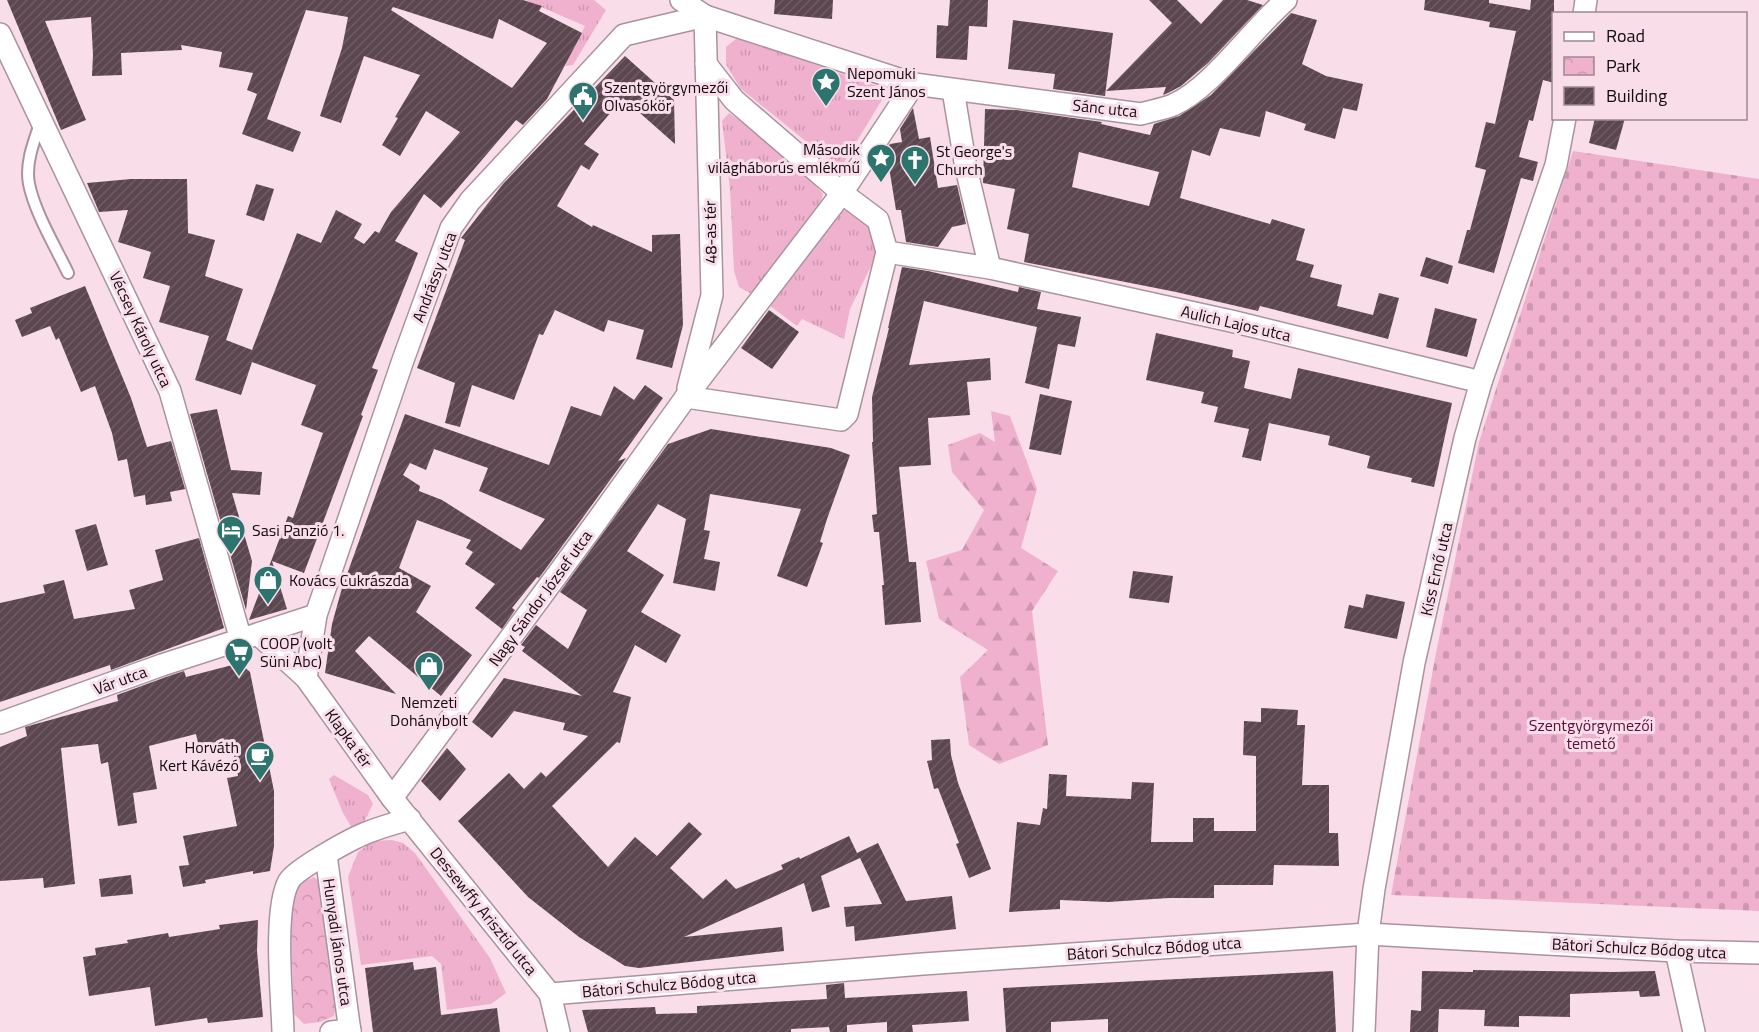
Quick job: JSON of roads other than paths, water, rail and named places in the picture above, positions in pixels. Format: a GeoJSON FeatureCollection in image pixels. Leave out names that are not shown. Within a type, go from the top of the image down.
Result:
{"type":"FeatureCollection","features":[{"type":"Feature","properties":{"kind":"street"},"geometry":{"type":"LineString","coordinates":[[681,0],[709,8],[914,84],[953,90],[966,168],[990,268],[887,252]]}},
{"type":"Feature","properties":{"kind":"street","name":"Sánc utca"},"geometry":{"type":"LineString","coordinates":[[953,90],[1141,114],[1173,105],[1206,83],[1268,15],[1286,0]]}},
{"type":"Feature","properties":{"kind":"street","name":"48-as tér"},"geometry":{"type":"LineString","coordinates":[[686,397],[712,295],[706,64],[709,8]]}},
{"type":"Feature","properties":{"kind":"street","name":"Andrássy utca"},"geometry":{"type":"LineString","coordinates":[[316,615],[403,360],[451,228],[470,201],[624,35],[709,8]]}},
{"type":"Feature","properties":{"kind":"street","name":"Vécsey Károly utca"},"geometry":{"type":"LineString","coordinates":[[0,34],[170,391],[250,637]]}},
{"type":"Feature","properties":{"kind":"street"},"geometry":{"type":"LineString","coordinates":[[706,64],[734,100],[842,193],[878,220],[887,252],[847,414],[841,420],[686,397],[842,193],[914,84]]}},
{"type":"Feature","properties":{"kind":"street","name":"Kiss Ernő utca"},"geometry":{"type":"LineString","coordinates":[[1364,1032],[1368,934],[1414,663],[1465,438],[1481,382],[1556,165],[1565,120]]}},
{"type":"Feature","properties":{"kind":"street","name":"Aulich Lajos utca"},"geometry":{"type":"LineString","coordinates":[[990,268],[1231,321],[1481,382]]}},
{"type":"Feature","properties":{"kind":"street","name":"Nagy Sándor József utca"},"geometry":{"type":"LineString","coordinates":[[392,798],[686,397]]}},
{"type":"Feature","properties":{"kind":"street"},"geometry":{"type":"LineString","coordinates":[[250,637],[316,615],[306,678]]}},
{"type":"Feature","properties":{"kind":"street","name":"Klapka tér"},"geometry":{"type":"LineString","coordinates":[[250,637],[306,678],[392,798]]}},
{"type":"Feature","properties":{"kind":"street","name":"Vár utca"},"geometry":{"type":"LineString","coordinates":[[0,723],[162,665],[250,637]]}},
{"type":"Feature","properties":{"kind":"street","name":"Dessewffy Arisztid utca"},"geometry":{"type":"LineString","coordinates":[[392,798],[550,994],[559,1032]]}},
{"type":"Feature","properties":{"kind":"street","name":"Hunyadi János utca"},"geometry":{"type":"LineString","coordinates":[[283,1032],[280,924],[283,897],[289,880],[304,868],[363,834],[410,819]]}},
{"type":"Feature","properties":{"kind":"street","name":"Hunyadi János utca"},"geometry":{"type":"LineString","coordinates":[[326,855],[344,1031]]}},
{"type":"Feature","properties":{"kind":"street","name":"Bátori Schulcz Bódog utca"},"geometry":{"type":"LineString","coordinates":[[550,994],[923,964],[1368,934],[1676,951],[1759,953]]}},
{"type":"Feature","properties":{"kind":"street"},"geometry":{"type":"LineString","coordinates":[[1676,951],[1694,1032]]}},
{"type":"Feature","properties":{"kind":"lane"},"geometry":{"type":"LineString","coordinates":[[41,121],[29,160],[29,183],[36,205],[68,273]]}},
{"type":"Feature","properties":{"kind":"place","name":"Nepomuki Szent János"},"geometry":{"type":"Point","coordinates":[826,108]}},
{"type":"Feature","properties":{"kind":"place","name":"Szentgyörgymezői Olvasókör"},"geometry":{"type":"Point","coordinates":[583,122]}},
{"type":"Feature","properties":{"kind":"place","name":"Második világháborús emlékmű"},"geometry":{"type":"Point","coordinates":[881,184]}},
{"type":"Feature","properties":{"kind":"place","name":"St George's Church"},"geometry":{"type":"Point","coordinates":[915,186]}},
{"type":"Feature","properties":{"kind":"place","name":"Sasi Panzió 1."},"geometry":{"type":"Point","coordinates":[231,556]}},
{"type":"Feature","properties":{"kind":"place","name":"Kovács Cukrászda"},"geometry":{"type":"Point","coordinates":[268,606]}},
{"type":"Feature","properties":{"kind":"place","name":"COOP (volt Süni Abc)"},"geometry":{"type":"Point","coordinates":[239,678]}},
{"type":"Feature","properties":{"kind":"place","name":"Nemzeti Dohánybolt"},"geometry":{"type":"Point","coordinates":[429,692]}},
{"type":"Feature","properties":{"kind":"place","name":"Horváth Kert Kávézó"},"geometry":{"type":"Point","coordinates":[260,782]}},
{"type":"Feature","properties":{"kind":"park label","name":"Szentgyörgymezői temető"},"geometry":{"type":"Point","coordinates":[1591,734]}}]}
